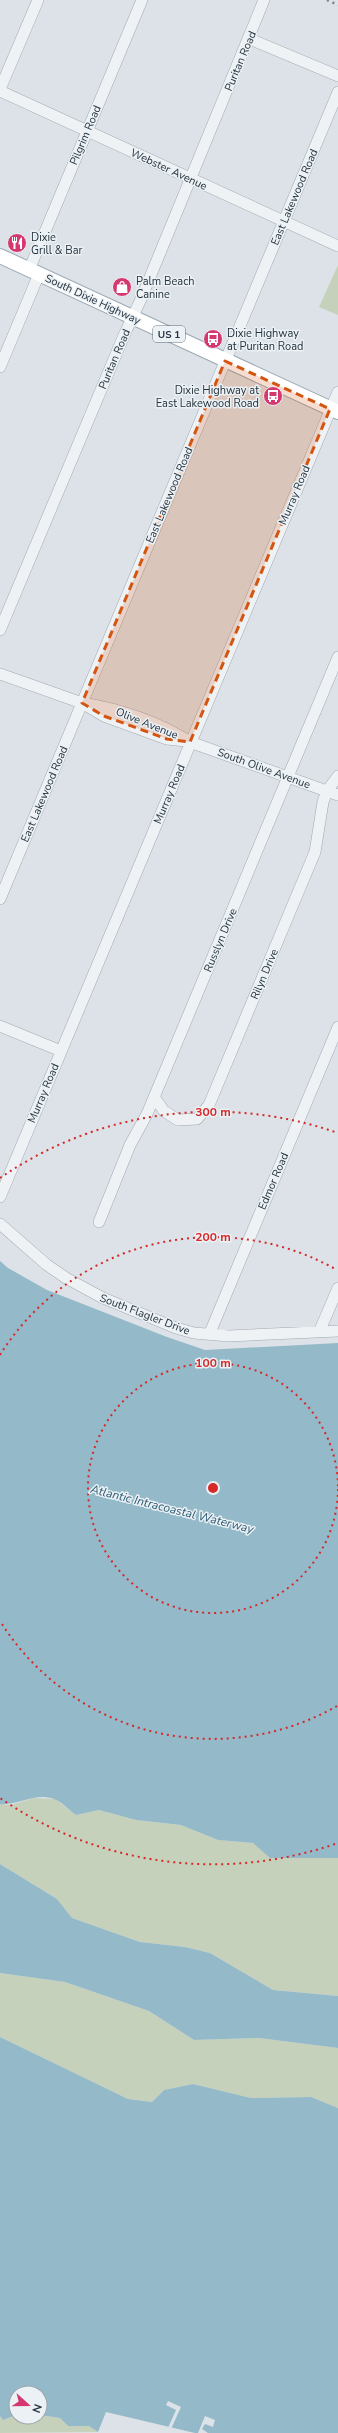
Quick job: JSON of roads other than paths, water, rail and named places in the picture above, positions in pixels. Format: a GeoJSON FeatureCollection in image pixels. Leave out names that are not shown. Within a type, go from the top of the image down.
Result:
{"type":"FeatureCollection","features":[{"type":"Feature","properties":{"kind":"main road","name":"South Dixie Highway"},"geometry":{"type":"LineString","coordinates":[[0,256],[334,411]]}},
{"type":"Feature","properties":{"kind":"street"},"geometry":{"type":"LineString","coordinates":[[0,90],[38,0]]}},
{"type":"Feature","properties":{"kind":"street","name":"Pilgrim Road"},"geometry":{"type":"LineString","coordinates":[[0,367],[87,132],[142,0]]}},
{"type":"Feature","properties":{"kind":"street","name":"Puritan Road"},"geometry":{"type":"LineString","coordinates":[[0,630],[250,39],[265,0]]}},
{"type":"Feature","properties":{"kind":"street"},"geometry":{"type":"LineString","coordinates":[[250,39],[338,76]]}},
{"type":"Feature","properties":{"kind":"street","name":"Webster Avenue"},"geometry":{"type":"LineString","coordinates":[[0,90],[190,180],[338,246]]}},
{"type":"Feature","properties":{"kind":"street","name":"East Lakewood Road"},"geometry":{"type":"LineString","coordinates":[[0,899],[338,92]]}},
{"type":"Feature","properties":{"kind":"street","name":"Murray Road"},"geometry":{"type":"LineString","coordinates":[[0,1197],[190,742],[334,411],[338,392]]}},
{"type":"Feature","properties":{"kind":"street","name":"Russlyn Drive"},"geometry":{"type":"LineString","coordinates":[[99,1222],[130,1145],[154,1097],[338,658]]}},
{"type":"Feature","properties":{"kind":"street","name":"Olive Avenue"},"geometry":{"type":"LineString","coordinates":[[0,674],[82,703],[104,716],[167,739],[190,742]]}},
{"type":"Feature","properties":{"kind":"street","name":"South Olive Avenue"},"geometry":{"type":"LineString","coordinates":[[190,742],[338,795]]}},
{"type":"Feature","properties":{"kind":"street","name":"Rilyn Drive"},"geometry":{"type":"LineString","coordinates":[[154,1097],[164,1110],[178,1120],[197,1119],[209,1105],[315,852],[323,802],[327,791],[338,776]]}},
{"type":"Feature","properties":{"kind":"street"},"geometry":{"type":"LineString","coordinates":[[0,1026],[61,1051]]}},
{"type":"Feature","properties":{"kind":"street","name":"Edmor Road"},"geometry":{"type":"LineString","coordinates":[[209,1335],[338,1027]]}},
{"type":"Feature","properties":{"kind":"street","name":"South Flagler Drive"},"geometry":{"type":"LineString","coordinates":[[0,1224],[47,1265],[87,1290],[176,1328],[209,1335],[229,1336],[320,1330],[338,1331]]}},
{"type":"Feature","properties":{"kind":"street"},"geometry":{"type":"LineString","coordinates":[[320,1330],[338,1288]]}},
{"type":"Feature","properties":{"kind":"water","name":"Atlantic Intracoastal Waterway"},"geometry":{"type":"Polygon","coordinates":[[[0,1261],[8,1268],[47,1290],[167,1337],[205,1350],[338,1343],[338,1858],[270,1858],[253,1843],[218,1840],[181,1825],[136,1820],[99,1810],[76,1815],[59,1801],[49,1798],[42,1797],[14,1803],[0,1804],[0,1261]]]}},
{"type":"Feature","properties":{"kind":"water"},"geometry":{"type":"Polygon","coordinates":[[[0,1864],[57,1899],[72,1918],[140,1942],[185,1947],[210,1953],[273,1990],[338,1996],[338,2048],[259,2038],[194,2040],[149,2011],[65,1982],[0,1973],[0,1864]]]}},
{"type":"Feature","properties":{"kind":"water"},"geometry":{"type":"Polygon","coordinates":[[[0,2037],[128,2099],[152,2102],[164,2090],[193,2084],[251,2098],[311,2097],[338,2108],[338,2433],[195,2433],[106,2412],[98,2432],[89,2426],[68,2426],[60,2418],[48,2416],[48,2385],[8,2385],[8,2418],[3,2420],[0,2416],[0,2037]]]}},
{"type":"Feature","properties":{"kind":"railway"},"geometry":{"type":"LineString","coordinates":[[327,0],[338,5]]}},
{"type":"Feature","properties":{"kind":"place","name":"Dixie Grill & Bar"},"geometry":{"type":"Point","coordinates":[17,243]}},
{"type":"Feature","properties":{"kind":"place","name":"Palm Beach Canine"},"geometry":{"type":"Point","coordinates":[122,287]}},
{"type":"Feature","properties":{"kind":"place","name":"Dixie Highway at Puritan Road"},"geometry":{"type":"Point","coordinates":[213,339]}},
{"type":"Feature","properties":{"kind":"place","name":"Dixie Highway at East Lakewood Road"},"geometry":{"type":"Point","coordinates":[273,396]}}]}
